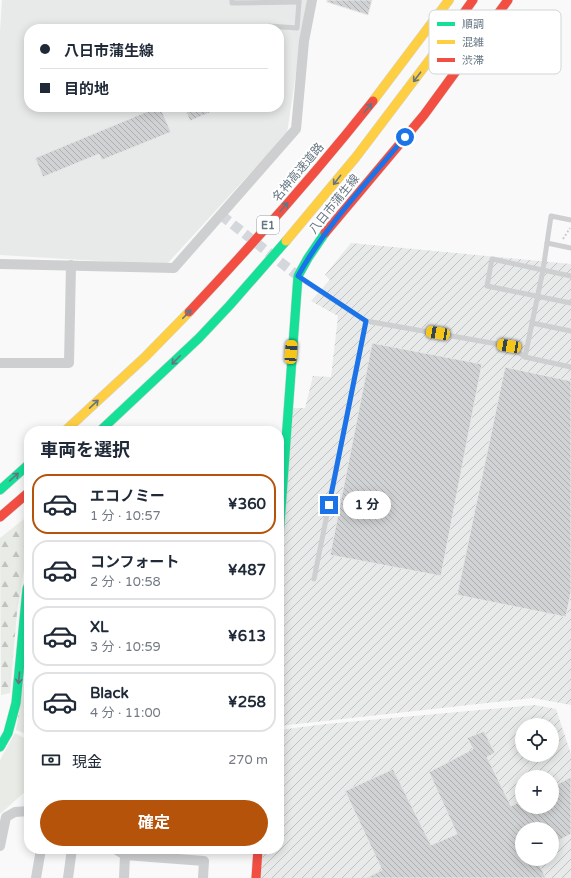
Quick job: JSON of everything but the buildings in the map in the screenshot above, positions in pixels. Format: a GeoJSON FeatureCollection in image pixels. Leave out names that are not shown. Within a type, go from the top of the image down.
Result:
{"type":"FeatureCollection","features":[{"type":"Feature","properties":{"kind":"main road","name":"名神高速道路"},"geometry":{"type":"LineString","coordinates":[[442,10],[449,0]]}},
{"type":"Feature","properties":{"kind":"main road","name":"E1"},"geometry":{"type":"LineString","coordinates":[[465,10],[472,0]]}},
{"type":"Feature","properties":{"kind":"main road","name":"八日市蒲生線"},"geometry":{"type":"LineString","coordinates":[[501,10],[508,0]]}},
{"type":"Feature","properties":{"kind":"main road","name":"名神高速道路"},"geometry":{"type":"LineString","coordinates":[[70,426],[144,358],[211,289],[293,197],[371,104],[429,27]]}},
{"type":"Feature","properties":{"kind":"main road","name":"E1"},"geometry":{"type":"LineString","coordinates":[[105,426],[161,374],[229,306],[310,214],[388,116],[429,59]]}},
{"type":"Feature","properties":{"kind":"main road","name":"八日市蒲生線"},"geometry":{"type":"LineString","coordinates":[[284,462],[294,313],[298,276],[320,239],[424,115],[454,74]]}},
{"type":"Feature","properties":{"kind":"main road"},"geometry":{"type":"LineString","coordinates":[[160,387],[234,310],[310,214]]}},
{"type":"Feature","properties":{"kind":"main road"},"geometry":{"type":"LineString","coordinates":[[16,465],[24,460]]}},
{"type":"Feature","properties":{"kind":"main road"},"geometry":{"type":"LineString","coordinates":[[0,490],[24,468]]}},
{"type":"Feature","properties":{"kind":"main road"},"geometry":{"type":"LineString","coordinates":[[0,517],[24,496]]}},
{"type":"Feature","properties":{"kind":"main road"},"geometry":{"type":"LineString","coordinates":[[0,747],[8,733],[16,703],[24,620]]}},
{"type":"Feature","properties":{"kind":"main road"},"geometry":{"type":"LineString","coordinates":[[256,878],[258,854]]}},
{"type":"Feature","properties":{"kind":"street"},"geometry":{"type":"LineString","coordinates":[[0,264],[174,268],[296,129],[304,41],[312,0]]}},
{"type":"Feature","properties":{"kind":"street"},"geometry":{"type":"LineString","coordinates":[[0,363],[69,363],[71,265]]}},
{"type":"Feature","properties":{"kind":"street"},"geometry":{"type":"LineString","coordinates":[[0,846],[6,817],[15,812],[24,811]]}},
{"type":"Feature","properties":{"kind":"street"},"geometry":{"type":"LineString","coordinates":[[36,878],[40,854]]}},
{"type":"Feature","properties":{"kind":"street"},"geometry":{"type":"LineString","coordinates":[[68,878],[71,854]]}},
{"type":"Feature","properties":{"kind":"street"},"geometry":{"type":"LineString","coordinates":[[124,878],[125,855],[204,862],[203,878]]}},
{"type":"Feature","properties":{"kind":"lane"},"geometry":{"type":"LineString","coordinates":[[232,0],[232,2],[299,1],[297,28],[284,27]]}},
{"type":"Feature","properties":{"kind":"lane"},"geometry":{"type":"LineString","coordinates":[[525,357],[543,270],[551,216],[571,220]]}},
{"type":"Feature","properties":{"kind":"lane"},"geometry":{"type":"LineString","coordinates":[[547,243],[571,248]]}},
{"type":"Feature","properties":{"kind":"lane"},"geometry":{"type":"LineString","coordinates":[[571,276],[492,259],[487,286],[571,303]]}},
{"type":"Feature","properties":{"kind":"lane"},"geometry":{"type":"LineString","coordinates":[[298,276],[366,321],[509,346],[525,357],[571,367]]}},
{"type":"Feature","properties":{"kind":"lane"},"geometry":{"type":"LineString","coordinates":[[314,579],[366,321]]}},
{"type":"Feature","properties":{"kind":"lane"},"geometry":{"type":"LineString","coordinates":[[532,323],[571,331]]}},
{"type":"Feature","properties":{"kind":"path"},"geometry":{"type":"LineString","coordinates":[[562,240],[571,227]]}},
{"type":"Feature","properties":{"kind":"shaded area"},"geometry":{"type":"Polygon","coordinates":[[[2,0],[307,0],[287,133],[166,265],[0,255],[0,31],[2,0]]]}},
{"type":"Feature","properties":{"kind":"shaded area"},"geometry":{"type":"Polygon","coordinates":[[[351,243],[571,264],[571,705],[533,698],[284,725],[285,408],[305,408],[313,376],[331,377],[338,316],[311,301],[330,280],[325,275],[351,243]]]}},
{"type":"Feature","properties":{"kind":"shaded area"},"geometry":{"type":"Polygon","coordinates":[[[535,705],[556,709],[559,718],[571,754],[571,878],[260,878],[262,854],[284,854],[284,729],[326,724],[535,705]]]}},
{"type":"Feature","properties":{"kind":"green space"},"geometry":{"type":"Polygon","coordinates":[[[24,519],[24,570],[17,612],[10,693],[1,695],[0,538],[24,519]]]}},
{"type":"Feature","properties":{"kind":"green space"},"geometry":{"type":"Polygon","coordinates":[[[24,682],[24,733],[16,730],[24,682]]]}},
{"type":"Feature","properties":{"kind":"green space"},"geometry":{"type":"Polygon","coordinates":[[[15,733],[24,738],[24,793],[0,814],[0,760],[15,733]]]}},
{"type":"Feature","properties":{"kind":"tunnel"},"geometry":{"type":"LineString","coordinates":[[221,215],[298,276]]}},
{"type":"Feature","properties":{"kind":"traffic: fast"},"geometry":{"type":"LineString","coordinates":[[284,468],[298,276],[325,233]]}},
{"type":"Feature","properties":{"kind":"traffic: fast"},"geometry":{"type":"LineString","coordinates":[[105,426],[199,338],[286,241]]}},
{"type":"Feature","properties":{"kind":"traffic: fast"},"geometry":{"type":"LineString","coordinates":[[0,490],[24,468]]}},
{"type":"Feature","properties":{"kind":"traffic: fast"},"geometry":{"type":"LineString","coordinates":[[0,747],[8,733],[16,703],[24,620]]}},
{"type":"Feature","properties":{"kind":"traffic: slow"},"geometry":{"type":"LineString","coordinates":[[441,10],[449,0]]}},
{"type":"Feature","properties":{"kind":"traffic: slow"},"geometry":{"type":"LineString","coordinates":[[373,101],[429,27]]}},
{"type":"Feature","properties":{"kind":"traffic: slow"},"geometry":{"type":"LineString","coordinates":[[286,241],[356,157],[429,61]]}},
{"type":"Feature","properties":{"kind":"traffic: slow"},"geometry":{"type":"LineString","coordinates":[[70,426],[145,357],[189,312]]}},
{"type":"Feature","properties":{"kind":"traffic: jam"},"geometry":{"type":"LineString","coordinates":[[466,10],[473,0]]}},
{"type":"Feature","properties":{"kind":"traffic: jam"},"geometry":{"type":"LineString","coordinates":[[501,10],[508,0]]}},
{"type":"Feature","properties":{"kind":"traffic: jam"},"geometry":{"type":"LineString","coordinates":[[325,233],[424,115],[454,74]]}},
{"type":"Feature","properties":{"kind":"traffic: jam"},"geometry":{"type":"LineString","coordinates":[[189,312],[237,261],[329,155],[373,101]]}},
{"type":"Feature","properties":{"kind":"traffic: jam"},"geometry":{"type":"LineString","coordinates":[[0,517],[24,496]]}},
{"type":"Feature","properties":{"kind":"traffic: jam"},"geometry":{"type":"LineString","coordinates":[[256,878],[258,854]]}},
{"type":"Feature","properties":{"kind":"route"},"geometry":{"type":"LineString","coordinates":[[329,505],[366,321],[298,276],[320,239],[405,137]]}}]}
